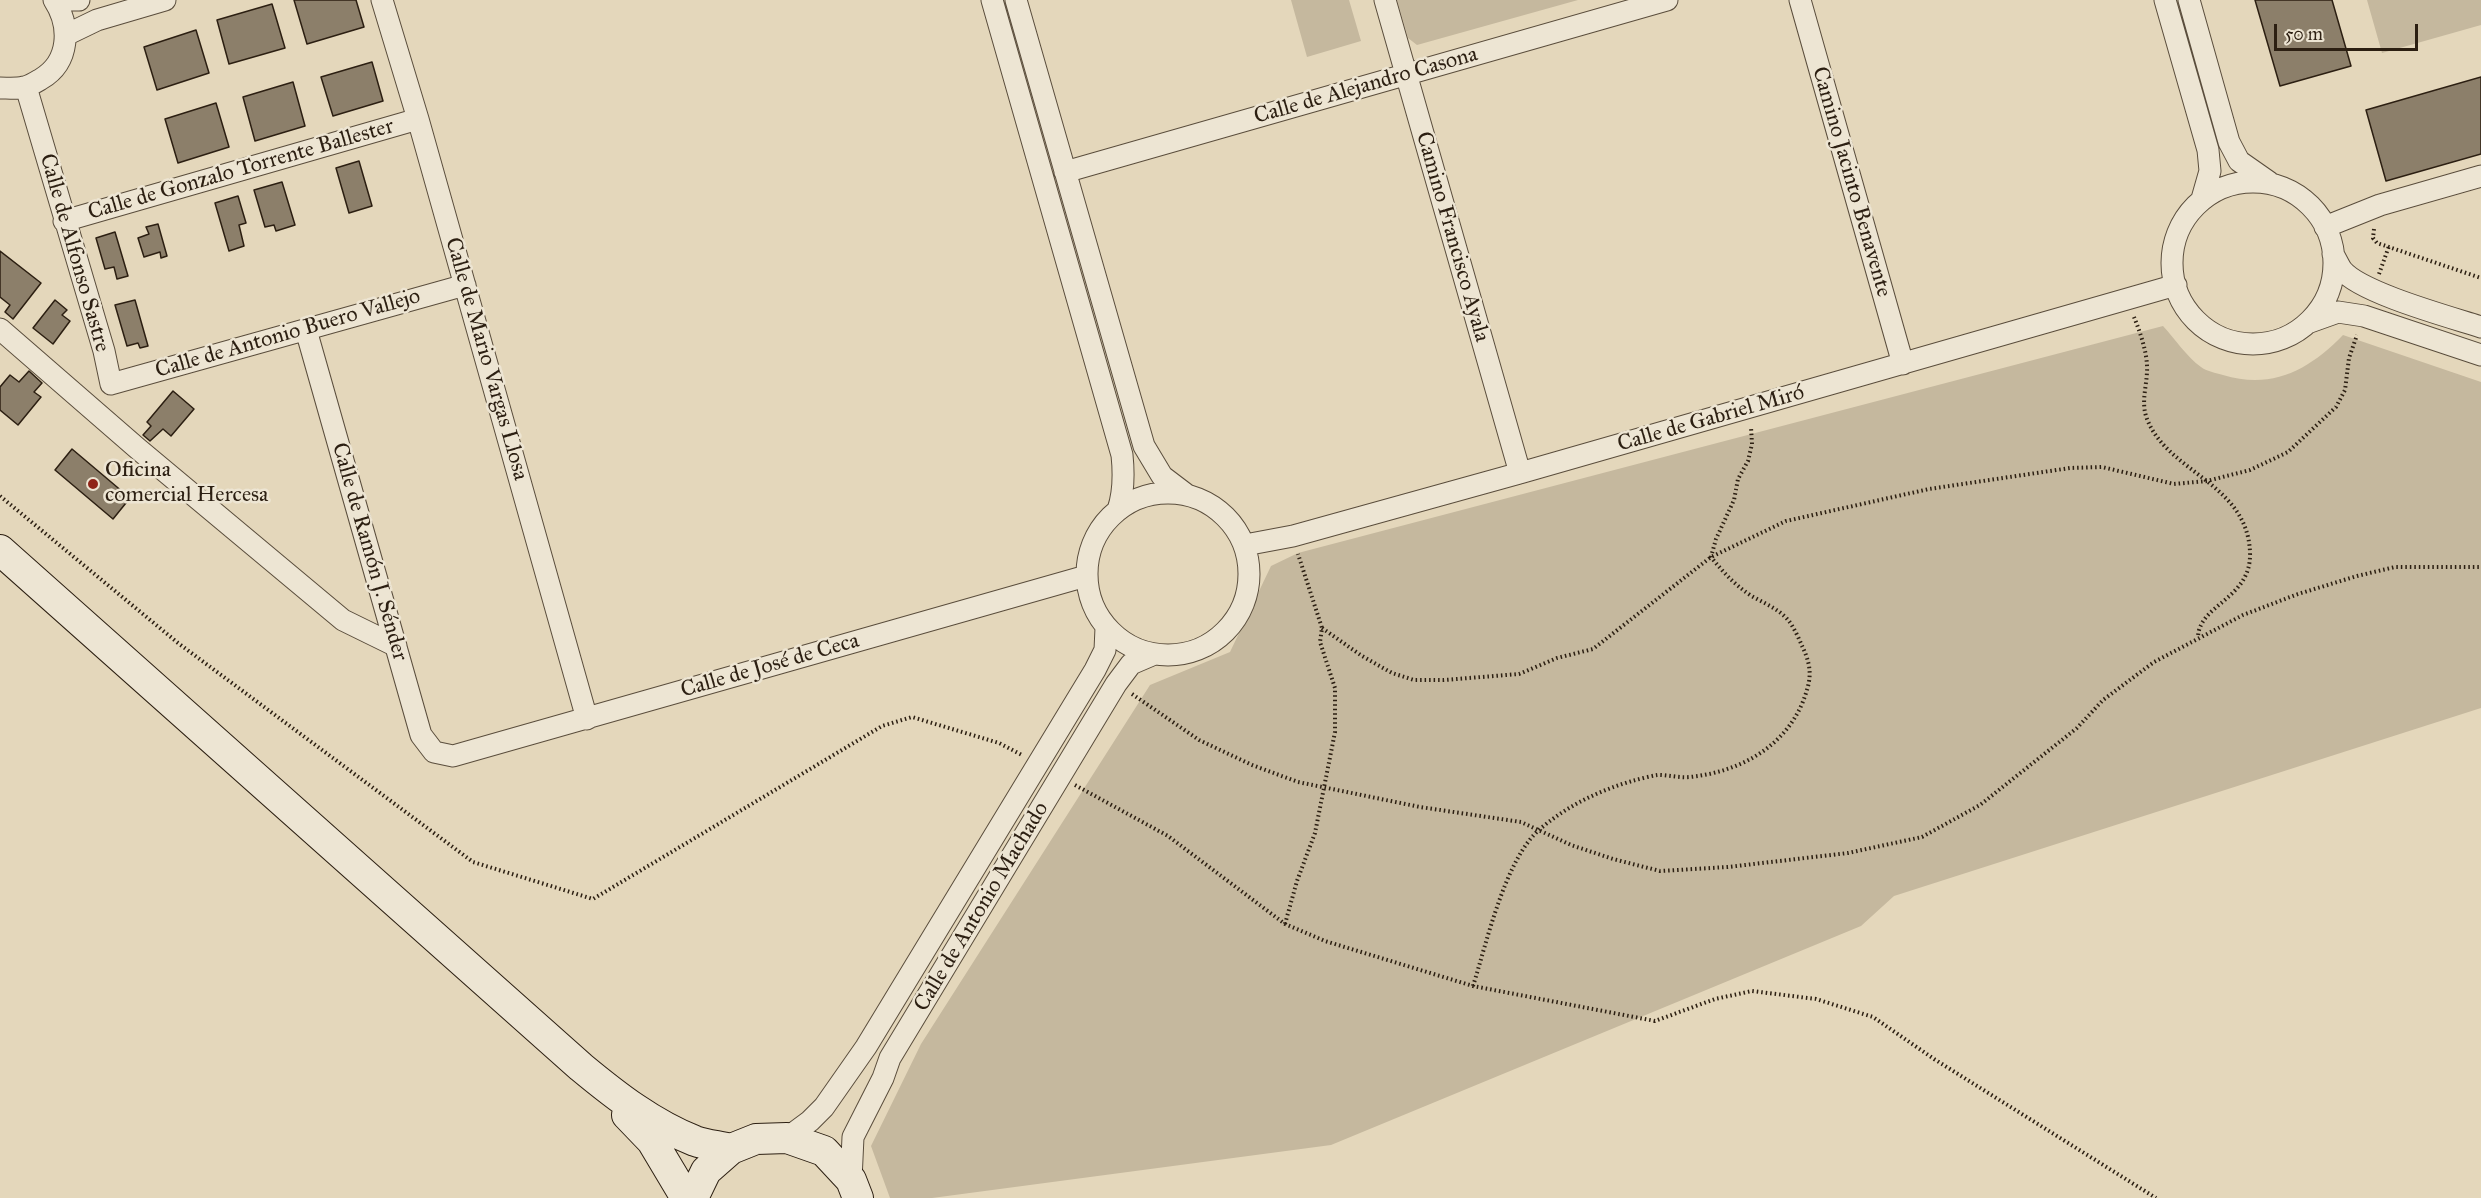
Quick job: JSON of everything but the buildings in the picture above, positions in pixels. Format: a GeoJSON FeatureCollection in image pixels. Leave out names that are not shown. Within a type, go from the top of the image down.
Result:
{"type":"FeatureCollection","features":[{"type":"Feature","properties":{"kind":"main road"},"geometry":{"type":"LineString","coordinates":[[0,550],[581,1067],[621,1099],[658,1124],[696,1142],[731,1149]]}},
{"type":"Feature","properties":{"kind":"main road"},"geometry":{"type":"LineString","coordinates":[[581,1067],[652,1141],[686,1198]]}},
{"type":"Feature","properties":{"kind":"main road"},"geometry":{"type":"LineString","coordinates":[[693,1198],[706,1171],[731,1149],[756,1139],[787,1138],[824,1151],[855,1189]]}},
{"type":"Feature","properties":{"kind":"street"},"geometry":{"type":"LineString","coordinates":[[0,88],[26,87],[50,73],[61,57],[66,35],[63,14],[54,0]]}},
{"type":"Feature","properties":{"kind":"street"},"geometry":{"type":"LineString","coordinates":[[68,0],[79,0]]}},
{"type":"Feature","properties":{"kind":"street"},"geometry":{"type":"LineString","coordinates":[[66,35],[97,20],[165,0]]}},
{"type":"Feature","properties":{"kind":"street","name":"Calle de Mario Vargas Llosa"},"geometry":{"type":"LineString","coordinates":[[382,0],[418,118],[587,718]]}},
{"type":"Feature","properties":{"kind":"street"},"geometry":{"type":"LineString","coordinates":[[992,0],[1122,455],[1122,497],[1118,510]]}},
{"type":"Feature","properties":{"kind":"street"},"geometry":{"type":"LineString","coordinates":[[1016,0],[1144,446],[1162,476],[1187,495]]}},
{"type":"Feature","properties":{"kind":"street","name":"Camino Francisco Ayala"},"geometry":{"type":"LineString","coordinates":[[1385,0],[1520,473]]}},
{"type":"Feature","properties":{"kind":"street","name":"Calle de Alejandro Casona"},"geometry":{"type":"LineString","coordinates":[[1065,172],[1667,0]]}},
{"type":"Feature","properties":{"kind":"street","name":"Camino Jacinto Benavente"},"geometry":{"type":"LineString","coordinates":[[1800,0],[1903,364]]}},
{"type":"Feature","properties":{"kind":"street"},"geometry":{"type":"LineString","coordinates":[[2165,0],[2208,150],[2210,171],[2202,199]]}},
{"type":"Feature","properties":{"kind":"street"},"geometry":{"type":"LineString","coordinates":[[2189,0],[2229,142],[2239,160],[2256,175],[2272,184]]}},
{"type":"Feature","properties":{"kind":"street","name":"Calle de Alfonso Sastre"},"geometry":{"type":"LineString","coordinates":[[26,87],[104,351],[111,384]]}},
{"type":"Feature","properties":{"kind":"street","name":"Calle de Gonzalo Torrente Ballester"},"geometry":{"type":"LineString","coordinates":[[64,220],[418,118]]}},
{"type":"Feature","properties":{"kind":"street"},"geometry":{"type":"LineString","coordinates":[[2325,227],[2380,205],[2481,176]]}},
{"type":"Feature","properties":{"kind":"street"},"geometry":{"type":"LineString","coordinates":[[2310,322],[2327,299],[2335,266],[2330,234],[2313,207],[2291,190],[2255,181],[2227,186],[2202,199],[2189,212],[2173,243],[2171,269],[2181,303],[2195,322],[2217,337],[2236,344],[2267,345],[2285,339],[2310,322],[2338,312],[2364,316],[2481,355]]}},
{"type":"Feature","properties":{"kind":"street"},"geometry":{"type":"LineString","coordinates":[[2333,254],[2343,270],[2355,281],[2373,290],[2481,327]]}},
{"type":"Feature","properties":{"kind":"street","name":"Calle de Antonio Buero Vallejo"},"geometry":{"type":"LineString","coordinates":[[111,384],[465,285]]}},
{"type":"Feature","properties":{"kind":"street","name":"Calle de Gabriel Miró"},"geometry":{"type":"LineString","coordinates":[[1245,545],[1293,536],[1520,473],[2176,285]]}},
{"type":"Feature","properties":{"kind":"street"},"geometry":{"type":"LineString","coordinates":[[0,329],[136,448],[343,620],[396,646]]}},
{"type":"Feature","properties":{"kind":"street","name":"Calle de Ramón J. Sénder"},"geometry":{"type":"LineString","coordinates":[[306,330],[421,735],[434,752],[453,756]]}},
{"type":"Feature","properties":{"kind":"street"},"geometry":{"type":"LineString","coordinates":[[93,408],[111,384]]}},
{"type":"Feature","properties":{"kind":"street"},"geometry":{"type":"LineString","coordinates":[[1170,492],[1187,495],[1206,501],[1228,518],[1245,545],[1251,577],[1243,610],[1226,633],[1200,651],[1182,656],[1152,655],[1132,649],[1106,628],[1096,614],[1086,576],[1089,554],[1104,523],[1118,510],[1142,496],[1170,492]]}},
{"type":"Feature","properties":{"kind":"street","name":"Calle de José de Ceca"},"geometry":{"type":"LineString","coordinates":[[453,756],[1086,576]]}},
{"type":"Feature","properties":{"kind":"street","name":"Calle de Antonio Machado"},"geometry":{"type":"LineString","coordinates":[[787,1138],[824,1107],[866,1047],[1095,670],[1105,650],[1106,628]]}},
{"type":"Feature","properties":{"kind":"street","name":"Calle de Antonio Machado"},"geometry":{"type":"LineString","coordinates":[[855,1189],[853,1137],[883,1078],[890,1058],[1116,684],[1131,664],[1152,655]]}},
{"type":"Feature","properties":{"kind":"path"},"geometry":{"type":"LineString","coordinates":[[2377,223],[2373,238],[2377,243],[2481,278]]}},
{"type":"Feature","properties":{"kind":"path"},"geometry":{"type":"LineString","coordinates":[[2134,317],[2148,366],[2143,394],[2147,419],[2163,444],[2231,502],[2243,522],[2250,553],[2245,581],[2207,616],[2198,627],[2198,637]]}},
{"type":"Feature","properties":{"kind":"path"},"geometry":{"type":"LineString","coordinates":[[1322,628],[1362,656],[1392,673],[1414,680],[1519,674],[1557,658],[1593,649],[1711,557],[1786,521],[1979,481],[2014,478],[2070,468],[2102,467],[2174,484],[2207,481],[2250,470],[2288,452],[2336,407],[2345,390],[2349,358]]}},
{"type":"Feature","properties":{"kind":"path"},"geometry":{"type":"LineString","coordinates":[[1711,557],[1716,539],[1734,500],[1738,479],[1748,461],[1752,444],[1751,424]]}},
{"type":"Feature","properties":{"kind":"path"},"geometry":{"type":"LineString","coordinates":[[1286,924],[1297,880],[1315,833],[1335,732],[1335,688],[1320,642],[1322,628],[1293,536]]}},
{"type":"Feature","properties":{"kind":"path"},"geometry":{"type":"LineString","coordinates":[[1473,986],[1512,869],[1522,847],[1539,830],[1585,799],[1631,781],[1656,775],[1690,777],[1754,759],[1773,745],[1797,715],[1812,670],[1788,620],[1727,577],[1711,557]]}},
{"type":"Feature","properties":{"kind":"path"},"geometry":{"type":"LineString","coordinates":[[1116,684],[1199,740],[1252,765],[1299,782],[1420,807],[1521,822],[1571,845],[1613,860],[1660,872],[1728,867],[1848,853],[1922,837],[1980,805],[2077,728],[2103,700],[2154,662],[2243,615],[2298,594],[2396,567],[2481,567]]}},
{"type":"Feature","properties":{"kind":"path"},"geometry":{"type":"LineString","coordinates":[[1060,777],[1168,836],[1286,924],[1325,941],[1473,986],[1655,1021],[1715,999],[1752,991],[1825,1002],[1873,1017],[1934,1059],[2156,1198]]}},
{"type":"Feature","properties":{"kind":"shaded area"},"geometry":{"type":"Polygon","coordinates":[[[1291,0],[1349,0],[1361,41],[1307,57],[1291,0]]]}},
{"type":"Feature","properties":{"kind":"shaded area"},"geometry":{"type":"Polygon","coordinates":[[[1397,0],[1578,0],[1417,45],[1408,38],[1397,0]]]}},
{"type":"Feature","properties":{"kind":"shaded area"},"geometry":{"type":"Polygon","coordinates":[[[2367,0],[2481,0],[2481,25],[2382,53],[2367,0]]]}},
{"type":"Feature","properties":{"kind":"shaded area"},"geometry":{"type":"Polygon","coordinates":[[[2163,326],[2201,367],[2211,372],[2241,379],[2258,380],[2289,374],[2317,358],[2343,335],[2481,382],[2481,708],[1894,896],[1861,926],[1331,1145],[932,1198],[890,1198],[871,1146],[921,1044],[1150,685],[1230,652],[1271,566],[1298,553],[2163,326]]]}},
{"type":"Feature","properties":{"kind":"place","name":"Oficina comercial Hercesa"},"geometry":{"type":"Point","coordinates":[93,484]}}]}
